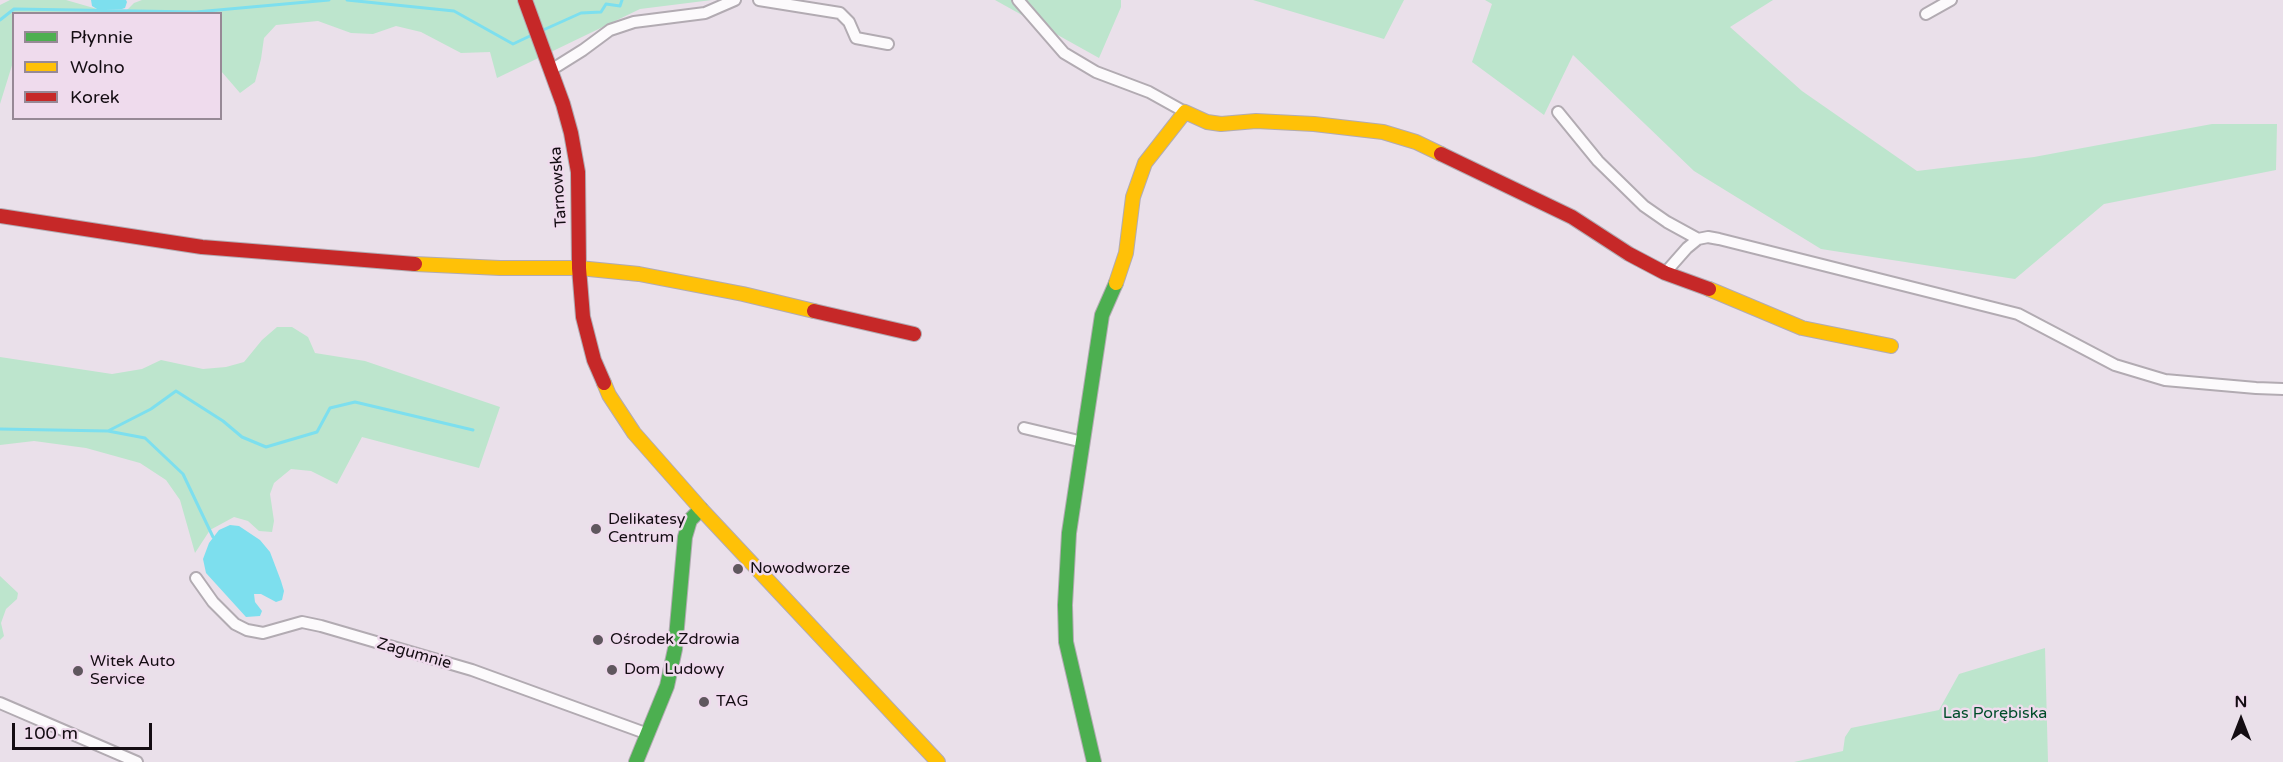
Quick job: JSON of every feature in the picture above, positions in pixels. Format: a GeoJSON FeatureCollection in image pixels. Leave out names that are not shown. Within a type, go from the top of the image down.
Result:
{"type":"FeatureCollection","features":[{"type":"Feature","properties":{"kind":"street","name":"Tarnowska"},"geometry":{"type":"LineString","coordinates":[[525,0],[567,115],[575,152],[583,317],[589,344],[603,381],[621,414],[653,456],[939,762]]}},
{"type":"Feature","properties":{"kind":"street"},"geometry":{"type":"LineString","coordinates":[[551,70],[584,50],[610,30],[634,22],[705,13],[735,0]]}},
{"type":"Feature","properties":{"kind":"street"},"geometry":{"type":"LineString","coordinates":[[759,0],[840,13],[849,22],[856,38],[888,44]]}},
{"type":"Feature","properties":{"kind":"street"},"geometry":{"type":"LineString","coordinates":[[1018,0],[1064,53],[1096,72],[1149,92],[1207,122],[1221,124],[1256,121],[1314,124],[1383,132],[1416,142],[1572,217],[1629,254],[1665,273],[1738,300],[1802,328],[1891,346]]}},
{"type":"Feature","properties":{"kind":"street"},"geometry":{"type":"LineString","coordinates":[[1926,14],[1951,0]]}},
{"type":"Feature","properties":{"kind":"street"},"geometry":{"type":"LineString","coordinates":[[1094,762],[1075,686],[1065,625],[1069,533],[1102,315],[1122,269],[1132,197],[1145,163],[1185,112]]}},
{"type":"Feature","properties":{"kind":"street"},"geometry":{"type":"LineString","coordinates":[[1558,112],[1598,161],[1644,206],[1698,239]]}},
{"type":"Feature","properties":{"kind":"street"},"geometry":{"type":"LineString","coordinates":[[0,216],[202,247],[397,263],[500,268],[579,268],[639,274],[742,294],[914,334]]}},
{"type":"Feature","properties":{"kind":"street"},"geometry":{"type":"LineString","coordinates":[[1665,273],[1687,248],[1698,239],[1708,237],[2018,314],[2115,365],[2165,380],[2283,389]]}},
{"type":"Feature","properties":{"kind":"street"},"geometry":{"type":"LineString","coordinates":[[1024,428],[1083,442]]}},
{"type":"Feature","properties":{"kind":"street"},"geometry":{"type":"LineString","coordinates":[[636,762],[668,686],[675,649],[687,529],[690,520],[701,509]]}},
{"type":"Feature","properties":{"kind":"street","name":"Zagumnie"},"geometry":{"type":"LineString","coordinates":[[196,578],[213,602],[235,624],[247,630],[263,633],[302,622],[321,626],[472,670],[648,734]]}},
{"type":"Feature","properties":{"kind":"street"},"geometry":{"type":"LineString","coordinates":[[0,703],[137,762]]}},
{"type":"Feature","properties":{"kind":"green space"},"geometry":{"type":"Polygon","coordinates":[[[10,0],[66,0],[108,12],[12,12],[12,65],[0,104],[0,5],[10,0]]]}},
{"type":"Feature","properties":{"kind":"green space"},"geometry":{"type":"Polygon","coordinates":[[[142,0],[712,0],[640,9],[497,78],[490,52],[461,53],[421,32],[396,26],[373,34],[351,33],[318,21],[276,25],[264,38],[255,82],[240,93],[222,72],[222,12],[116,12],[127,10],[134,3],[142,0]]]}},
{"type":"Feature","properties":{"kind":"green space"},"geometry":{"type":"Polygon","coordinates":[[[995,0],[1121,0],[1121,7],[1099,58],[995,0]]]}},
{"type":"Feature","properties":{"kind":"green space"},"geometry":{"type":"Polygon","coordinates":[[[1253,0],[1404,0],[1384,39],[1253,0]]]}},
{"type":"Feature","properties":{"kind":"green space"},"geometry":{"type":"Polygon","coordinates":[[[1485,0],[1773,0],[1730,27],[1802,91],[1917,171],[2034,157],[2212,124],[2277,124],[2276,170],[2104,204],[2015,279],[1821,249],[1694,171],[1573,55],[1544,115],[1472,62],[1492,4],[1485,0]]]}},
{"type":"Feature","properties":{"kind":"green space"},"geometry":{"type":"Polygon","coordinates":[[[277,327],[292,327],[308,337],[315,353],[365,361],[500,407],[479,468],[362,437],[337,484],[311,471],[291,469],[274,483],[270,494],[274,521],[272,532],[259,531],[248,521],[234,517],[210,530],[195,553],[180,500],[166,480],[140,463],[86,448],[34,441],[0,445],[0,357],[112,374],[142,369],[161,360],[203,369],[226,367],[244,362],[262,340],[277,327]]]}},
{"type":"Feature","properties":{"kind":"green space"},"geometry":{"type":"Polygon","coordinates":[[[0,576],[18,593],[17,599],[6,609],[1,623],[4,636],[0,640],[0,576]]]}},
{"type":"Feature","properties":{"kind":"green space","name":"Las Porębiska"},"geometry":{"type":"Polygon","coordinates":[[[2045,648],[2048,762],[1794,762],[1843,751],[1845,737],[1851,728],[1939,710],[1959,674],[2045,648]]]}},
{"type":"Feature","properties":{"kind":"water"},"geometry":{"type":"Polygon","coordinates":[[[91,0],[126,0],[127,2],[125,8],[122,9],[97,9],[92,6],[91,0]]]}},
{"type":"Feature","properties":{"kind":"water"},"geometry":{"type":"Polygon","coordinates":[[[230,525],[239,526],[260,540],[270,552],[281,581],[284,591],[282,600],[276,602],[261,594],[254,594],[255,602],[262,611],[260,616],[246,617],[206,573],[203,559],[209,543],[219,530],[230,525]]]}},
{"type":"Feature","properties":{"kind":"waterway"},"geometry":{"type":"LineString","coordinates":[[0,20],[14,9],[196,12],[329,0]]}},
{"type":"Feature","properties":{"kind":"waterway"},"geometry":{"type":"LineString","coordinates":[[347,0],[454,11],[513,44],[532,35]]}},
{"type":"Feature","properties":{"kind":"waterway"},"geometry":{"type":"LineString","coordinates":[[541,31],[581,13],[601,12],[606,4],[620,6],[622,0]]}},
{"type":"Feature","properties":{"kind":"waterway"},"geometry":{"type":"LineString","coordinates":[[0,429],[108,431],[151,409],[176,391],[223,421],[242,437],[266,447],[317,432],[330,408],[355,402],[473,430]]}},
{"type":"Feature","properties":{"kind":"waterway"},"geometry":{"type":"LineString","coordinates":[[108,431],[145,438],[183,474],[213,537]]}},
{"type":"Feature","properties":{"kind":"traffic: fast"},"geometry":{"type":"LineString","coordinates":[[1094,762],[1066,642],[1065,605],[1069,533],[1102,315],[1116,283]]}},
{"type":"Feature","properties":{"kind":"traffic: fast"},"geometry":{"type":"LineString","coordinates":[[636,762],[667,686],[675,649],[685,537],[690,520],[701,509]]}},
{"type":"Feature","properties":{"kind":"traffic: slow"},"geometry":{"type":"LineString","coordinates":[[1116,283],[1126,253],[1133,197],[1145,163],[1185,112],[1207,122],[1221,124],[1256,121],[1314,124],[1383,132],[1416,142],[1441,154]]}},
{"type":"Feature","properties":{"kind":"traffic: slow"},"geometry":{"type":"LineString","coordinates":[[415,264],[500,268],[579,268],[639,274],[743,294],[814,311]]}},
{"type":"Feature","properties":{"kind":"traffic: slow"},"geometry":{"type":"LineString","coordinates":[[1709,289],[1802,328],[1891,346]]}},
{"type":"Feature","properties":{"kind":"traffic: slow"},"geometry":{"type":"LineString","coordinates":[[604,383],[609,395],[634,433],[701,509],[938,762]]}},
{"type":"Feature","properties":{"kind":"traffic: jam"},"geometry":{"type":"LineString","coordinates":[[525,0],[563,104],[571,133],[578,172],[579,268],[583,317],[594,360],[604,383]]}},
{"type":"Feature","properties":{"kind":"traffic: jam"},"geometry":{"type":"LineString","coordinates":[[1441,154],[1572,217],[1629,254],[1665,273],[1709,289]]}},
{"type":"Feature","properties":{"kind":"traffic: jam"},"geometry":{"type":"LineString","coordinates":[[0,216],[202,247],[415,264]]}},
{"type":"Feature","properties":{"kind":"traffic: jam"},"geometry":{"type":"LineString","coordinates":[[814,311],[914,334]]}},
{"type":"Feature","properties":{"kind":"place","name":"Delikatesy Centrum"},"geometry":{"type":"Point","coordinates":[596,529]}},
{"type":"Feature","properties":{"kind":"place","name":"Nowodworze"},"geometry":{"type":"Point","coordinates":[738,569]}},
{"type":"Feature","properties":{"kind":"place","name":"Ośrodek Zdrowia"},"geometry":{"type":"Point","coordinates":[598,640]}},
{"type":"Feature","properties":{"kind":"place","name":"Dom Ludowy"},"geometry":{"type":"Point","coordinates":[612,670]}},
{"type":"Feature","properties":{"kind":"place","name":"Witek Auto Service"},"geometry":{"type":"Point","coordinates":[78,671]}},
{"type":"Feature","properties":{"kind":"place","name":"TAG"},"geometry":{"type":"Point","coordinates":[704,702]}}]}
